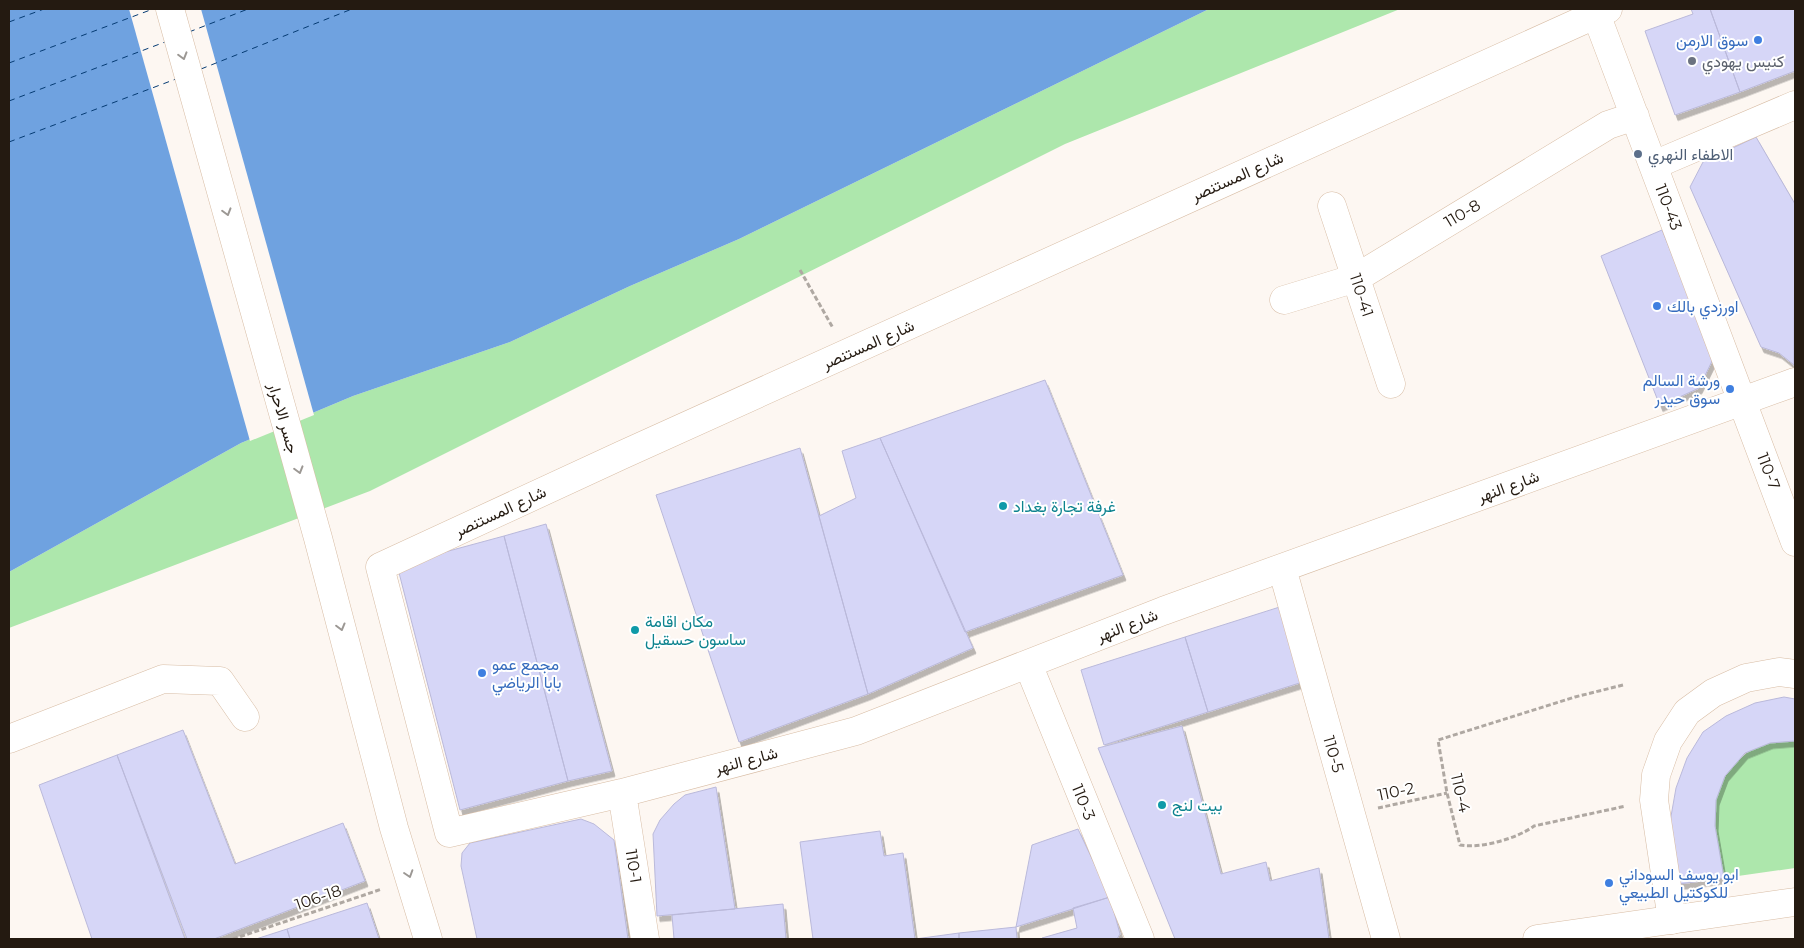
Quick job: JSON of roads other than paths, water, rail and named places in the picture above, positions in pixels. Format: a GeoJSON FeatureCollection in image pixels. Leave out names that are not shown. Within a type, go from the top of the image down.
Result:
{"type":"FeatureCollection","features":[{"type":"Feature","properties":{"kind":"street","name":"جسر الاحرار"},"geometry":{"type":"LineString","coordinates":[[170,9],[315,529],[394,828],[428,939]]}},
{"type":"Feature","properties":{"kind":"street","name":"110-43"},"geometry":{"type":"LineString","coordinates":[[1602,11],[1635,116],[1742,400]]}},
{"type":"Feature","properties":{"kind":"street","name":"شارع المستنصر"},"geometry":{"type":"LineString","coordinates":[[449,833],[380,567],[1602,11]]}},
{"type":"Feature","properties":{"kind":"street"},"geometry":{"type":"LineString","coordinates":[[1654,165],[1795,105]]}},
{"type":"Feature","properties":{"kind":"street","name":"110-8"},"geometry":{"type":"LineString","coordinates":[[1284,300],[1356,278],[1608,125],[1635,116]]}},
{"type":"Feature","properties":{"kind":"street","name":"110-41"},"geometry":{"type":"LineString","coordinates":[[1332,206],[1391,384]]}},
{"type":"Feature","properties":{"kind":"street","name":"شارع النهر"},"geometry":{"type":"LineString","coordinates":[[449,833],[622,793],[856,731],[1164,611],[1795,382]]}},
{"type":"Feature","properties":{"kind":"street","name":"110-7"},"geometry":{"type":"LineString","coordinates":[[1742,400],[1795,542]]}},
{"type":"Feature","properties":{"kind":"street","name":"110-5"},"geometry":{"type":"LineString","coordinates":[[1282,568],[1386,939]]}},
{"type":"Feature","properties":{"kind":"street","name":"110-3"},"geometry":{"type":"LineString","coordinates":[[1028,664],[1140,939]]}},
{"type":"Feature","properties":{"kind":"street"},"geometry":{"type":"LineString","coordinates":[[1672,920],[1654,800],[1656,775],[1668,741],[1687,712],[1713,693],[1746,678],[1779,672],[1795,674]]}},
{"type":"Feature","properties":{"kind":"street"},"geometry":{"type":"LineString","coordinates":[[9,739],[163,679],[220,681],[246,717]]}},
{"type":"Feature","properties":{"kind":"street","name":"110-1"},"geometry":{"type":"LineString","coordinates":[[622,793],[646,939]]}},
{"type":"Feature","properties":{"kind":"street"},"geometry":{"type":"LineString","coordinates":[[1537,939],[1613,934],[1672,920],[1795,902]]}},
{"type":"Feature","properties":{"kind":"water"},"geometry":{"type":"Polygon","coordinates":[[[9,9],[1209,9],[739,239],[630,286],[510,342],[353,396],[241,443],[9,572],[9,9]]]}},
{"type":"Feature","properties":{"kind":"place","name":"سوق الارمن"},"geometry":{"type":"Point","coordinates":[1758,40]}},
{"type":"Feature","properties":{"kind":"place","name":"كنيس يهودي"},"geometry":{"type":"Point","coordinates":[1692,61]}},
{"type":"Feature","properties":{"kind":"place","name":"الاطفاء النهري"},"geometry":{"type":"Point","coordinates":[1638,154]}},
{"type":"Feature","properties":{"kind":"place","name":"اورزدي بالك"},"geometry":{"type":"Point","coordinates":[1657,306]}},
{"type":"Feature","properties":{"kind":"place","name":"ورشة السالم سوق حيدر"},"geometry":{"type":"Point","coordinates":[1730,389]}},
{"type":"Feature","properties":{"kind":"place","name":"غرفة تجارة بغداد"},"geometry":{"type":"Point","coordinates":[1003,506]}},
{"type":"Feature","properties":{"kind":"place","name":"مكان اقامة ساسون حسقيل"},"geometry":{"type":"Point","coordinates":[635,630]}},
{"type":"Feature","properties":{"kind":"place","name":"مجمع عمو بابا الرياضي"},"geometry":{"type":"Point","coordinates":[482,673]}},
{"type":"Feature","properties":{"kind":"place","name":"بيت لنج"},"geometry":{"type":"Point","coordinates":[1162,805]}},
{"type":"Feature","properties":{"kind":"place","name":"ابو يوسف السوداني للكوكتيل الطبيعي"},"geometry":{"type":"Point","coordinates":[1609,883]}}]}
